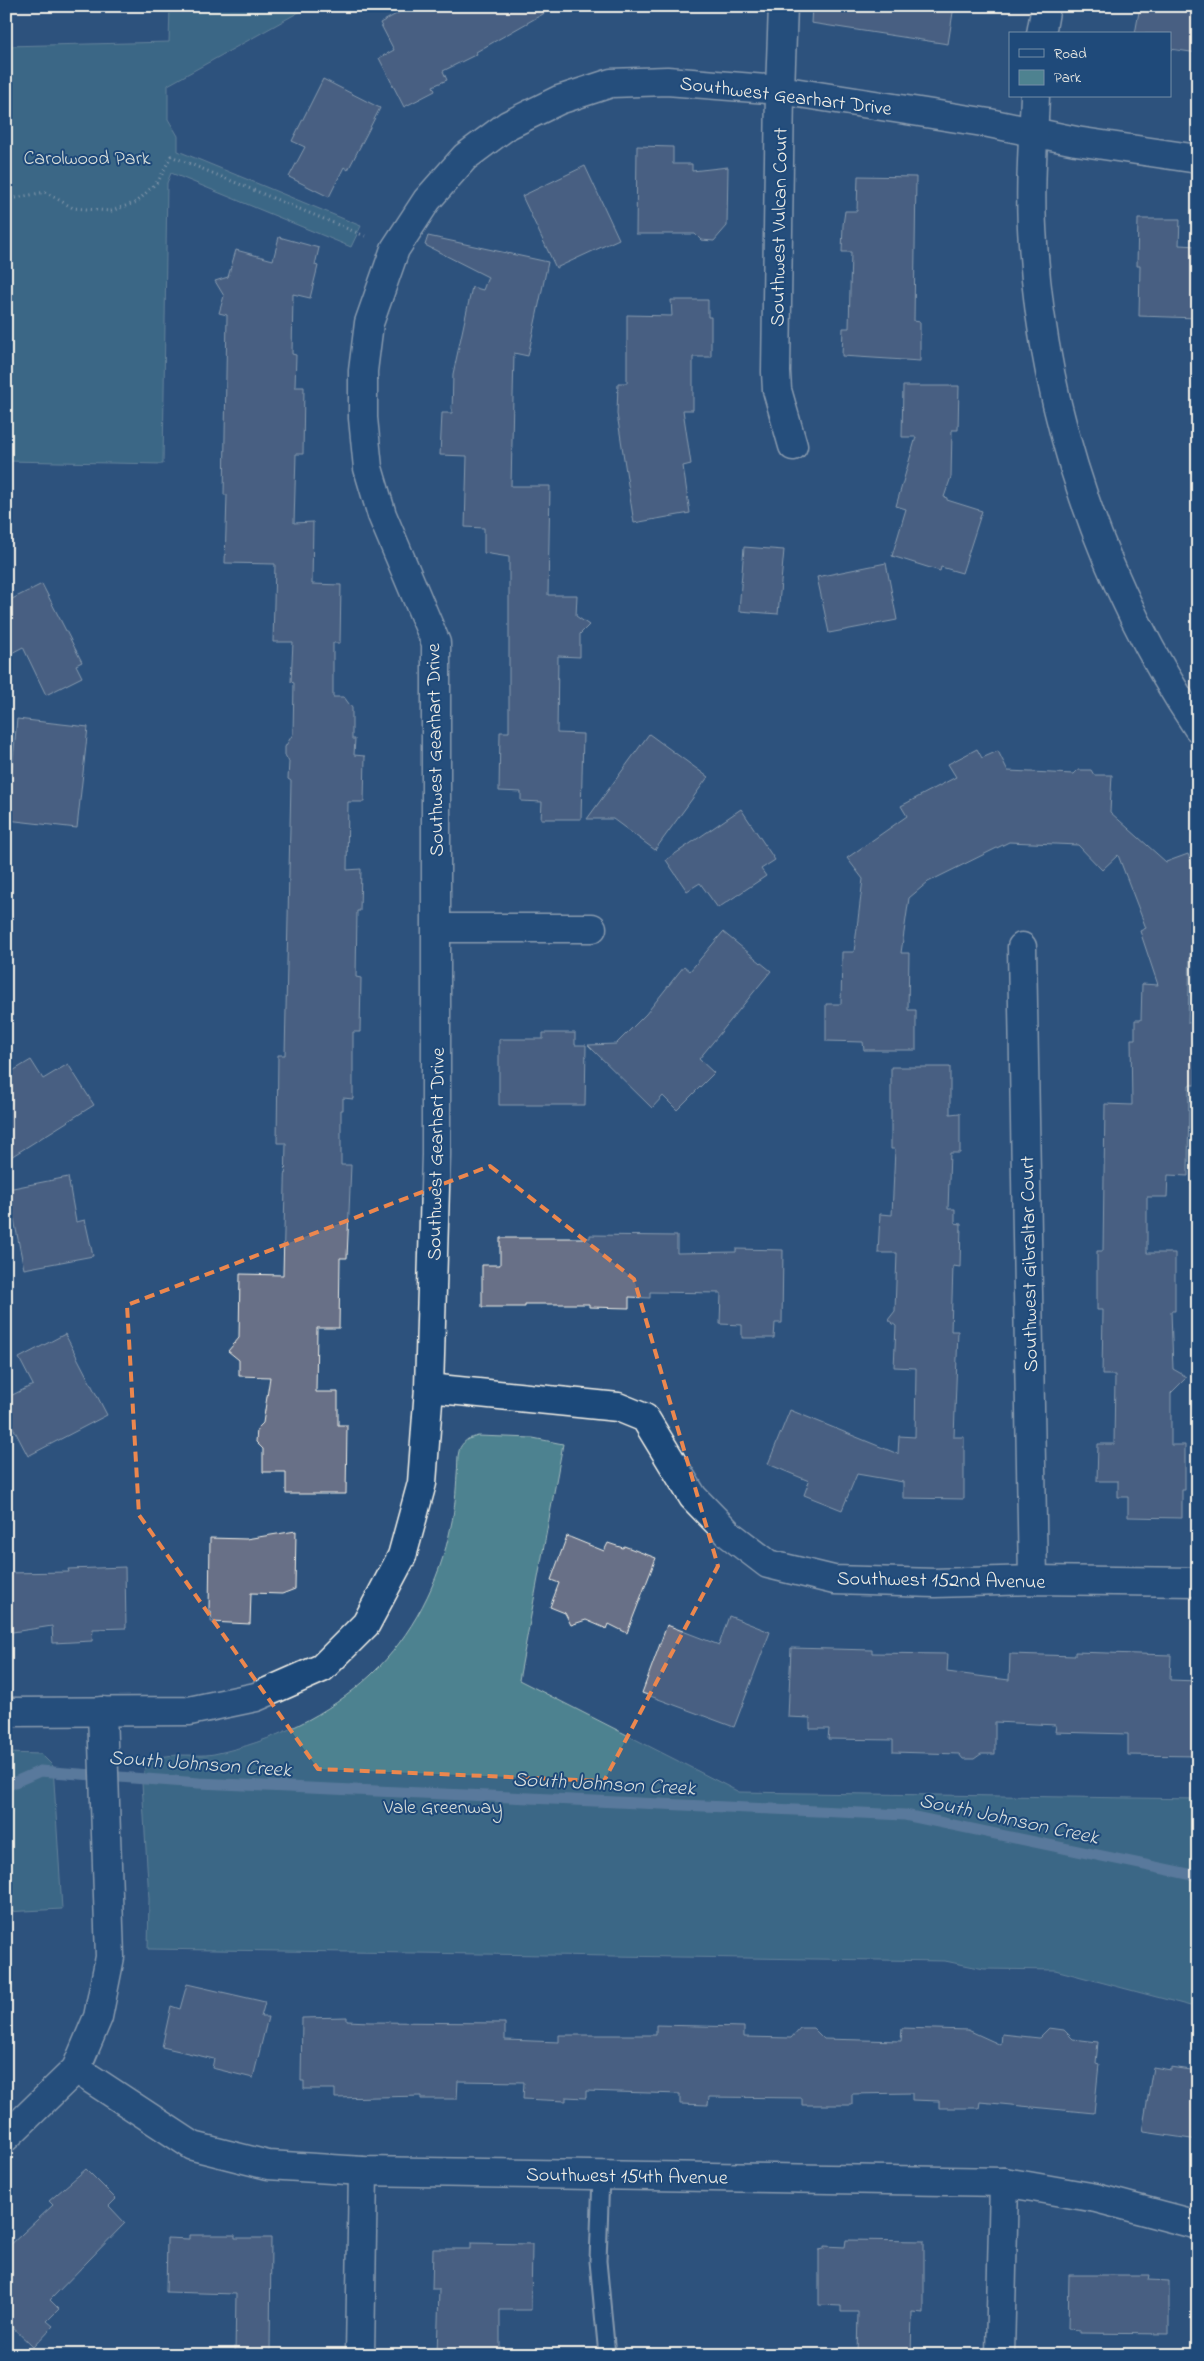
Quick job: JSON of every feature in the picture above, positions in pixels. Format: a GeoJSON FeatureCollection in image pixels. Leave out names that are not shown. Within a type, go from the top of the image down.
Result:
{"type":"FeatureCollection","features":[{"type":"Feature","properties":{"kind":"street","name":"Southwest Vulcan Court"},"geometry":{"type":"LineString","coordinates":[[783,6],[776,372],[777,390],[793,446]]}},
{"type":"Feature","properties":{"kind":"street"},"geometry":{"type":"LineString","coordinates":[[1041,32],[1046,6]]}},
{"type":"Feature","properties":{"kind":"street","name":"Southwest Gearhart Drive"},"geometry":{"type":"LineString","coordinates":[[6,1712],[189,1711],[256,1697],[322,1668],[366,1624],[402,1556],[422,1483],[429,1388],[436,1155],[436,643],[382,515],[368,468],[363,418],[363,371],[368,323],[395,249],[427,200],[465,158],[508,125],[559,100],[611,83],[667,81],[780,90],[1033,132],[1076,141],[1198,159]]}},
{"type":"Feature","properties":{"kind":"street"},"geometry":{"type":"LineString","coordinates":[[1035,98],[1031,200],[1036,279],[1046,355],[1059,415],[1083,496],[1124,597],[1163,672],[1198,728]]}},
{"type":"Feature","properties":{"kind":"street"},"geometry":{"type":"LineString","coordinates":[[437,928],[592,928]]}},
{"type":"Feature","properties":{"kind":"street","name":"Southwest Gibraltar Court"},"geometry":{"type":"LineString","coordinates":[[1022,947],[1033,1580]]}},
{"type":"Feature","properties":{"kind":"street","name":"Southwest 152nd Avenue"},"geometry":{"type":"LineString","coordinates":[[429,1388],[618,1407],[645,1418],[693,1497],[730,1536],[768,1564],[834,1580],[934,1584],[1033,1580],[1198,1582]]}},
{"type":"Feature","properties":{"kind":"street"},"geometry":{"type":"LineString","coordinates":[[6,2137],[76,2069],[98,2017],[110,1957],[102,1711]]}},
{"type":"Feature","properties":{"kind":"street","name":"Southwest 154th Avenue"},"geometry":{"type":"LineString","coordinates":[[76,2069],[193,2146],[268,2165],[363,2171],[1004,2182],[1096,2198],[1198,2224]]}},
{"type":"Feature","properties":{"kind":"street"},"geometry":{"type":"LineString","coordinates":[[360,2355],[363,2171]]}},
{"type":"Feature","properties":{"kind":"street"},"geometry":{"type":"LineString","coordinates":[[1000,2355],[1004,2182]]}},
{"type":"Feature","properties":{"kind":"lane"},"geometry":{"type":"LineString","coordinates":[[601,2175],[598,2261],[607,2355]]}},
{"type":"Feature","properties":{"kind":"path"},"geometry":{"type":"LineString","coordinates":[[6,122],[6,138]]}},
{"type":"Feature","properties":{"kind":"path"},"geometry":{"type":"LineString","coordinates":[[6,200],[45,192],[73,208],[111,211],[137,202],[159,180],[171,156],[395,249]]}},
{"type":"Feature","properties":{"kind":"highlighted area"},"geometry":{"type":"Polygon","coordinates":[[[490,1166],[634,1279],[718,1566],[604,1781],[318,1769],[139,1515],[127,1305],[490,1166]]]}},
{"type":"Feature","properties":{"kind":"green space","name":"Carolwood Park"},"geometry":{"type":"Polygon","coordinates":[[[170,6],[310,6],[168,85],[168,119],[178,136],[178,151],[361,226],[351,247],[171,173],[167,183],[163,464],[6,461],[6,46],[169,42],[170,6]]]}},
{"type":"Feature","properties":{"kind":"green space","name":"Vale Greenway"},"geometry":{"type":"Polygon","coordinates":[[[478,1436],[533,1438],[563,1444],[519,1680],[739,1792],[1198,1799],[1198,2008],[1055,1970],[984,1969],[945,1961],[148,1949],[149,1899],[142,1783],[145,1766],[151,1761],[168,1756],[206,1755],[236,1749],[278,1734],[336,1703],[371,1675],[399,1643],[432,1587],[446,1547],[452,1520],[460,1449],[462,1444],[468,1439],[478,1436]]]}},
{"type":"Feature","properties":{"kind":"green space"},"geometry":{"type":"Polygon","coordinates":[[[6,1753],[41,1754],[53,1766],[62,1909],[6,1912],[6,1753]]]}},
{"type":"Feature","properties":{"kind":"building"},"geometry":{"type":"Polygon","coordinates":[[[411,6],[557,6],[476,52],[477,54],[443,71],[447,80],[433,86],[435,91],[404,107],[379,58],[394,50],[380,23],[411,6]]]}},
{"type":"Feature","properties":{"kind":"building"},"geometry":{"type":"Polygon","coordinates":[[[812,6],[954,6],[948,44],[811,23],[812,6]]]}},
{"type":"Feature","properties":{"kind":"building"},"geometry":{"type":"Polygon","coordinates":[[[1140,6],[1198,6],[1198,53],[1172,49],[1172,32],[1135,32],[1140,6]]]}},
{"type":"Feature","properties":{"kind":"building"},"geometry":{"type":"Polygon","coordinates":[[[323,79],[380,108],[348,170],[344,167],[329,197],[289,177],[305,147],[292,141],[323,79]]]}},
{"type":"Feature","properties":{"kind":"building"},"geometry":{"type":"Polygon","coordinates":[[[637,146],[673,147],[673,164],[692,164],[692,171],[728,167],[727,226],[714,241],[701,240],[695,234],[636,234],[637,146]]]}},
{"type":"Feature","properties":{"kind":"building"},"geometry":{"type":"Polygon","coordinates":[[[585,166],[619,239],[556,268],[522,196],[585,166]]]}},
{"type":"Feature","properties":{"kind":"building"},"geometry":{"type":"Polygon","coordinates":[[[858,176],[916,177],[914,321],[920,322],[920,361],[842,356],[843,328],[849,328],[851,252],[842,252],[843,225],[845,211],[857,211],[858,176]]]}},
{"type":"Feature","properties":{"kind":"building"},"geometry":{"type":"Polygon","coordinates":[[[1138,219],[1180,219],[1179,245],[1198,246],[1198,318],[1139,316],[1140,266],[1137,266],[1138,219]]]}},
{"type":"Feature","properties":{"kind":"building"},"geometry":{"type":"Polygon","coordinates":[[[428,236],[548,262],[528,356],[514,353],[511,486],[550,486],[548,595],[577,595],[576,616],[589,625],[580,634],[580,657],[558,656],[557,733],[583,734],[581,819],[541,819],[542,802],[521,801],[521,792],[499,791],[500,732],[509,732],[509,557],[484,553],[484,528],[465,527],[467,456],[440,455],[442,413],[452,413],[453,374],[472,287],[483,290],[488,277],[425,245],[428,236]]]}},
{"type":"Feature","properties":{"kind":"building"},"geometry":{"type":"Polygon","coordinates":[[[279,237],[319,248],[315,265],[318,266],[310,298],[293,294],[292,354],[296,355],[295,387],[304,387],[303,454],[296,454],[294,523],[313,522],[312,584],[341,585],[340,643],[333,643],[333,697],[344,697],[352,708],[352,739],[355,739],[354,755],[365,756],[364,802],[348,802],[347,870],[361,869],[360,911],[357,911],[356,977],[361,978],[360,1032],[353,1032],[353,1099],[343,1098],[343,1110],[341,1110],[341,1165],[351,1165],[347,1258],[340,1258],[339,1328],[317,1328],[316,1392],[338,1392],[338,1425],[347,1425],[346,1494],[286,1494],[286,1472],[263,1472],[263,1449],[256,1442],[257,1429],[263,1423],[270,1377],[239,1376],[239,1360],[228,1351],[239,1338],[240,1274],[283,1275],[286,1143],[277,1143],[278,1055],[285,1055],[291,781],[288,779],[289,762],[285,755],[285,747],[293,734],[294,683],[291,682],[293,642],[273,642],[275,564],[225,563],[227,495],[224,495],[227,315],[219,313],[224,296],[215,281],[228,277],[236,250],[273,260],[279,237]]]}},
{"type":"Feature","properties":{"kind":"building"},"geometry":{"type":"Polygon","coordinates":[[[671,300],[708,300],[708,317],[711,317],[711,357],[693,357],[693,410],[683,410],[691,464],[683,466],[690,513],[634,523],[617,414],[618,383],[627,383],[627,315],[672,316],[671,300]]]}},
{"type":"Feature","properties":{"kind":"building"},"geometry":{"type":"Polygon","coordinates":[[[903,386],[959,386],[958,430],[952,430],[951,477],[944,497],[947,500],[982,511],[962,573],[941,567],[940,571],[892,556],[906,509],[896,506],[916,437],[902,437],[903,386]]]}},
{"type":"Feature","properties":{"kind":"building"},"geometry":{"type":"Polygon","coordinates":[[[744,547],[784,550],[778,614],[739,611],[744,547]]]}},
{"type":"Feature","properties":{"kind":"building"},"geometry":{"type":"Polygon","coordinates":[[[886,563],[897,620],[829,633],[817,577],[886,563]]]}},
{"type":"Feature","properties":{"kind":"building"},"geometry":{"type":"Polygon","coordinates":[[[42,584],[82,662],[76,665],[82,677],[46,695],[23,647],[6,656],[6,602],[42,584]]]}},
{"type":"Feature","properties":{"kind":"building"},"geometry":{"type":"Polygon","coordinates":[[[17,719],[88,727],[77,828],[7,820],[17,719]]]}},
{"type":"Feature","properties":{"kind":"building"},"geometry":{"type":"Polygon","coordinates":[[[649,734],[708,777],[655,850],[613,819],[587,819],[649,734]]]}},
{"type":"Feature","properties":{"kind":"building"},"geometry":{"type":"Polygon","coordinates":[[[977,749],[982,758],[998,751],[1008,771],[1074,774],[1078,770],[1091,770],[1094,775],[1112,775],[1110,812],[1166,862],[1188,854],[1198,881],[1198,950],[1190,953],[1188,1023],[1196,1022],[1195,1085],[1189,1085],[1188,1176],[1168,1175],[1167,1197],[1147,1197],[1147,1253],[1175,1253],[1175,1311],[1171,1311],[1173,1369],[1187,1377],[1171,1393],[1171,1445],[1185,1445],[1185,1490],[1182,1490],[1182,1518],[1128,1517],[1128,1497],[1118,1497],[1118,1481],[1097,1481],[1098,1444],[1114,1444],[1115,1375],[1102,1375],[1103,1310],[1097,1310],[1097,1251],[1103,1251],[1105,1104],[1132,1105],[1131,1039],[1135,1039],[1135,1020],[1141,1020],[1142,984],[1158,985],[1140,931],[1146,928],[1118,855],[1102,870],[1078,845],[1009,842],[928,882],[909,898],[901,953],[909,953],[908,1010],[916,1010],[916,1050],[864,1050],[863,1042],[826,1041],[826,1004],[841,1004],[842,952],[854,952],[863,879],[847,858],[907,816],[901,806],[956,777],[948,764],[977,749]]]}},
{"type":"Feature","properties":{"kind":"building"},"geometry":{"type":"Polygon","coordinates":[[[741,809],[775,860],[761,869],[766,876],[718,908],[700,883],[687,891],[666,860],[741,809]]]}},
{"type":"Feature","properties":{"kind":"building"},"geometry":{"type":"Polygon","coordinates":[[[723,932],[771,971],[699,1059],[714,1073],[677,1110],[663,1096],[652,1108],[588,1045],[616,1044],[646,1014],[684,966],[690,971],[723,932]]]}},
{"type":"Feature","properties":{"kind":"building"},"geometry":{"type":"Polygon","coordinates":[[[543,1033],[575,1033],[575,1045],[586,1045],[585,1105],[499,1105],[499,1039],[543,1039],[543,1033]]]}},
{"type":"Feature","properties":{"kind":"building"},"geometry":{"type":"Polygon","coordinates":[[[31,1060],[43,1079],[68,1064],[94,1105],[6,1160],[6,1075],[31,1060]]]}},
{"type":"Feature","properties":{"kind":"building"},"geometry":{"type":"Polygon","coordinates":[[[891,1067],[950,1067],[950,1114],[960,1113],[960,1153],[950,1153],[948,1209],[955,1209],[955,1223],[961,1224],[960,1267],[953,1266],[951,1331],[958,1331],[954,1437],[964,1437],[964,1499],[903,1498],[903,1482],[857,1474],[842,1510],[804,1495],[809,1481],[768,1464],[790,1410],[898,1454],[899,1436],[915,1437],[916,1368],[894,1367],[896,1326],[888,1320],[895,1311],[897,1253],[878,1253],[880,1214],[892,1215],[895,1149],[891,1149],[891,1067]]]}},
{"type":"Feature","properties":{"kind":"building"},"geometry":{"type":"Polygon","coordinates":[[[68,1177],[76,1222],[85,1220],[93,1256],[24,1269],[8,1189],[68,1177]]]}},
{"type":"Feature","properties":{"kind":"building"},"geometry":{"type":"Polygon","coordinates":[[[590,1235],[677,1236],[677,1253],[736,1252],[736,1249],[783,1250],[782,1323],[775,1323],[774,1338],[742,1338],[742,1325],[720,1324],[721,1293],[650,1292],[650,1298],[629,1297],[629,1308],[589,1307],[589,1304],[525,1304],[525,1307],[482,1307],[482,1265],[500,1265],[500,1238],[590,1238],[590,1235]]]}},
{"type":"Feature","properties":{"kind":"building"},"geometry":{"type":"Polygon","coordinates":[[[65,1334],[107,1415],[28,1456],[6,1414],[6,1398],[33,1385],[19,1358],[65,1334]]]}},
{"type":"Feature","properties":{"kind":"building"},"geometry":{"type":"Polygon","coordinates":[[[296,1531],[295,1589],[282,1594],[251,1593],[250,1624],[211,1622],[211,1611],[209,1611],[210,1538],[246,1539],[296,1531]]]}},
{"type":"Feature","properties":{"kind":"building"},"geometry":{"type":"Polygon","coordinates":[[[567,1536],[604,1551],[608,1543],[623,1548],[624,1546],[656,1558],[627,1633],[609,1624],[607,1629],[586,1620],[571,1625],[565,1613],[550,1607],[559,1583],[551,1580],[567,1536]]]}},
{"type":"Feature","properties":{"kind":"building"},"geometry":{"type":"Polygon","coordinates":[[[125,1567],[126,1628],[93,1629],[92,1641],[53,1643],[52,1626],[6,1633],[6,1573],[69,1572],[68,1569],[125,1567]]]}},
{"type":"Feature","properties":{"kind":"building"},"geometry":{"type":"Polygon","coordinates":[[[729,1616],[770,1632],[734,1727],[642,1693],[667,1625],[719,1645],[729,1616]]]}},
{"type":"Feature","properties":{"kind":"building"},"geometry":{"type":"Polygon","coordinates":[[[791,1648],[872,1650],[872,1653],[948,1654],[947,1672],[1009,1680],[1010,1654],[1075,1656],[1075,1652],[1171,1655],[1170,1680],[1198,1681],[1198,1756],[1128,1755],[1128,1734],[1055,1732],[1056,1725],[995,1722],[995,1754],[981,1754],[974,1759],[963,1759],[959,1754],[893,1752],[893,1740],[828,1739],[829,1729],[810,1729],[810,1718],[788,1717],[791,1648]]]}},
{"type":"Feature","properties":{"kind":"building"},"geometry":{"type":"Polygon","coordinates":[[[187,1984],[265,2002],[261,2017],[268,2017],[253,2078],[212,2068],[214,2059],[162,2047],[171,2006],[180,2009],[187,1984]]]}},
{"type":"Feature","properties":{"kind":"building"},"geometry":{"type":"Polygon","coordinates":[[[347,2017],[347,2021],[370,2022],[505,2023],[505,2040],[559,2042],[559,2035],[656,2035],[656,2025],[744,2027],[744,2037],[791,2038],[800,2028],[813,2028],[824,2039],[901,2041],[902,2028],[968,2030],[1001,2045],[1002,2034],[1039,2038],[1049,2028],[1064,2030],[1073,2039],[1098,2042],[1096,2063],[1099,2064],[1094,2113],[980,2102],[979,2108],[939,2108],[939,2101],[912,2100],[912,2093],[852,2094],[852,2105],[802,2105],[802,2098],[709,2097],[708,2105],[680,2104],[680,2094],[586,2091],[586,2098],[566,2097],[566,2101],[523,2099],[524,2082],[458,2081],[457,2099],[421,2099],[421,2096],[335,2098],[335,2089],[304,2089],[304,2081],[301,2081],[302,2018],[347,2017]]]}},
{"type":"Feature","properties":{"kind":"building"},"geometry":{"type":"Polygon","coordinates":[[[1153,2067],[1171,2070],[1171,2067],[1198,2071],[1198,2140],[1144,2132],[1143,2126],[1153,2067]]]}},
{"type":"Feature","properties":{"kind":"building"},"geometry":{"type":"Polygon","coordinates":[[[86,2169],[116,2199],[109,2206],[125,2223],[50,2300],[59,2309],[47,2321],[53,2326],[33,2347],[6,2321],[6,2249],[53,2205],[49,2201],[86,2169]]]}},
{"type":"Feature","properties":{"kind":"building"},"geometry":{"type":"Polygon","coordinates":[[[189,2235],[235,2235],[235,2238],[271,2238],[270,2355],[235,2355],[236,2294],[166,2292],[167,2238],[189,2239],[189,2235]]]}},
{"type":"Feature","properties":{"kind":"building"},"geometry":{"type":"Polygon","coordinates":[[[846,2240],[924,2241],[924,2313],[912,2312],[911,2355],[857,2355],[858,2312],[841,2312],[841,2306],[819,2305],[819,2250],[824,2249],[824,2246],[845,2247],[846,2240]]]}},
{"type":"Feature","properties":{"kind":"building"},"geometry":{"type":"Polygon","coordinates":[[[471,2243],[532,2244],[531,2310],[500,2310],[500,2355],[437,2355],[439,2289],[432,2289],[433,2249],[471,2249],[471,2243]]]}},
{"type":"Feature","properties":{"kind":"building"},"geometry":{"type":"Polygon","coordinates":[[[1069,2275],[1149,2275],[1148,2280],[1169,2281],[1169,2334],[1080,2333],[1080,2330],[1068,2329],[1069,2275]]]}},
{"type":"Feature","properties":{"kind":"waterway","name":"South Johnson Creek"},"geometry":{"type":"LineString","coordinates":[[6,1786],[40,1771],[199,1783],[905,1815],[1198,1876]]}}]}
